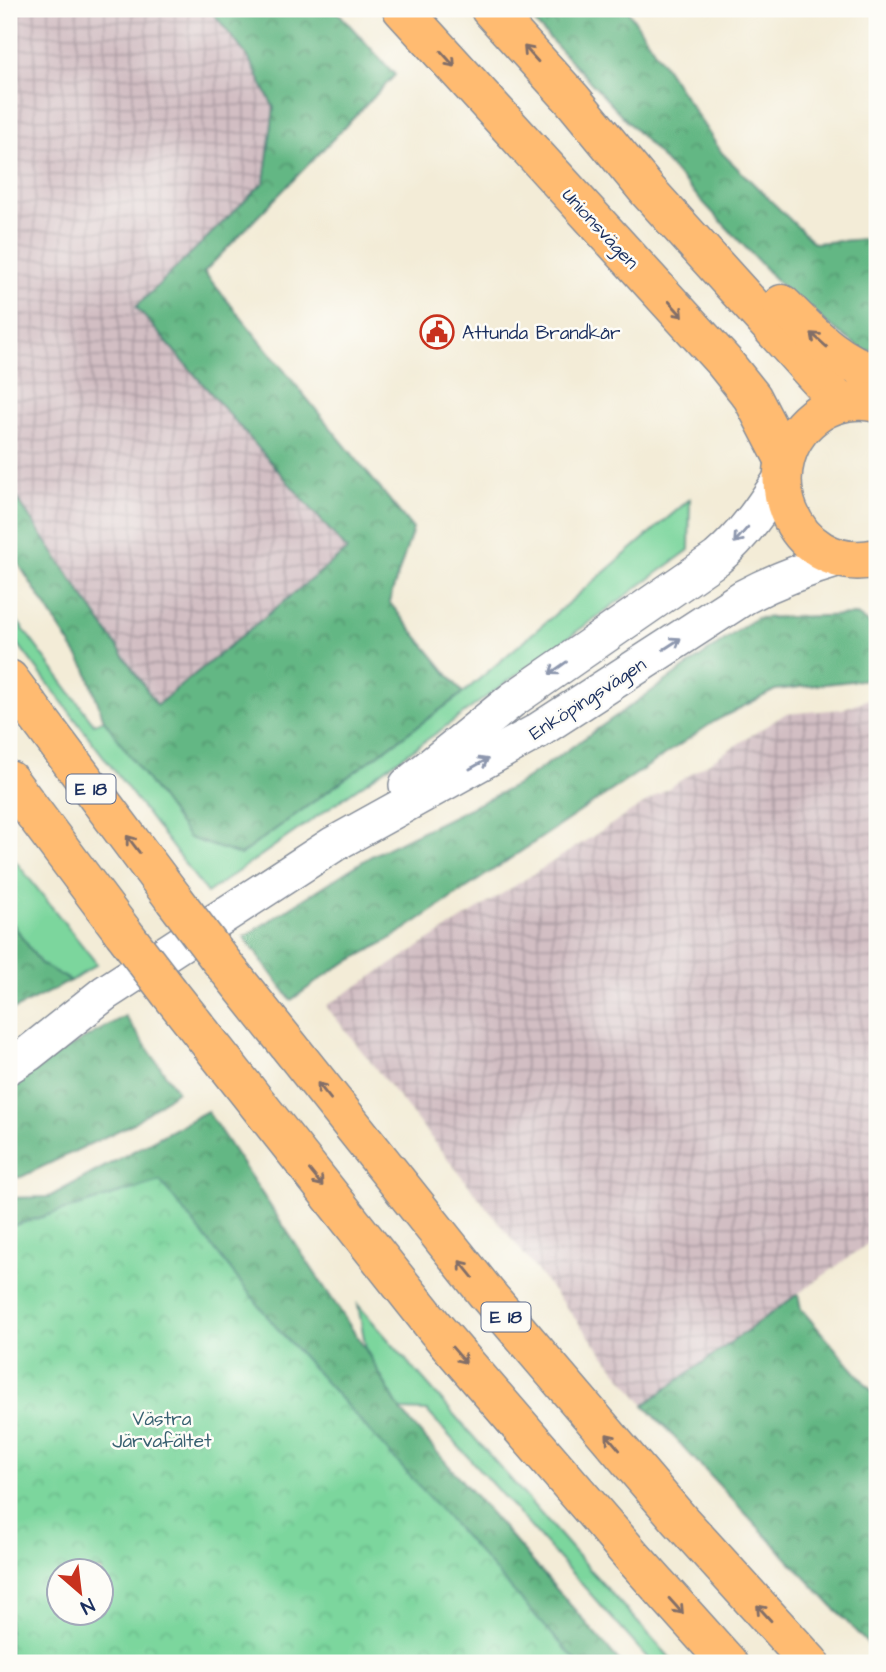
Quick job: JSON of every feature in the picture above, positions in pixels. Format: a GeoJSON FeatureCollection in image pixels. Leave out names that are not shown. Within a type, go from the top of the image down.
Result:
{"type":"FeatureCollection","features":[{"type":"Feature","properties":{"kind":"main road","name":"Unionsvägen"},"geometry":{"type":"LineString","coordinates":[[402,9],[724,362],[752,397],[783,469],[787,511],[796,526],[820,548],[863,561]]}},
{"type":"Feature","properties":{"kind":"main road"},"geometry":{"type":"LineString","coordinates":[[491,9],[572,99],[647,190],[859,403],[811,418],[799,430],[783,469]]}},
{"type":"Feature","properties":{"kind":"main road"},"geometry":{"type":"LineString","coordinates":[[572,99],[659,178],[701,224],[837,356],[877,374]]}},
{"type":"Feature","properties":{"kind":"main road","name":"E 18"},"geometry":{"type":"LineString","coordinates":[[9,679],[218,957],[486,1293],[679,1519],[810,1663]]}},
{"type":"Feature","properties":{"kind":"main road"},"geometry":{"type":"LineString","coordinates":[[9,780],[169,992],[436,1329],[728,1663]]}},
{"type":"Feature","properties":{"kind":"main road"},"geometry":{"type":"LineString","coordinates":[[9,804],[73,866]]}},
{"type":"Feature","properties":{"kind":"street","name":"Enköpingsvägen"},"geometry":{"type":"LineString","coordinates":[[334,844],[512,700],[717,558],[750,524],[783,469]]}},
{"type":"Feature","properties":{"kind":"street","name":"Enköpingsvägen"},"geometry":{"type":"LineString","coordinates":[[9,1066],[105,993],[334,844],[536,732],[744,597],[794,574],[863,561]]}},
{"type":"Feature","properties":{"kind":"street","name":"Enköpingsvägen"},"geometry":{"type":"LineString","coordinates":[[9,1042],[105,993]]}},
{"type":"Feature","properties":{"kind":"shaded area"},"geometry":{"type":"Polygon","coordinates":[[[9,9],[210,9],[248,57],[274,108],[264,182],[136,307],[347,550],[157,705],[9,487],[9,9]]]}},
{"type":"Feature","properties":{"kind":"shaded area"},"geometry":{"type":"Polygon","coordinates":[[[877,696],[877,1237],[644,1405],[326,1006],[785,714],[842,709],[877,696]]]}},
{"type":"Feature","properties":{"kind":"green space"},"geometry":{"type":"Polygon","coordinates":[[[210,9],[335,9],[395,75],[204,272],[413,529],[389,602],[463,693],[240,855],[189,838],[104,720],[86,669],[9,549],[9,487],[157,705],[347,550],[136,307],[264,182],[274,108],[248,57],[210,9]]]}},
{"type":"Feature","properties":{"kind":"green space"},"geometry":{"type":"Polygon","coordinates":[[[522,9],[627,9],[722,153],[814,243],[877,238],[877,350],[864,351],[791,296],[522,9]]]}},
{"type":"Feature","properties":{"kind":"green space"},"geometry":{"type":"Polygon","coordinates":[[[690,499],[689,550],[438,732],[207,893],[9,632],[9,610],[94,724],[104,720],[240,855],[463,693],[690,499]]]}},
{"type":"Feature","properties":{"kind":"green space"},"geometry":{"type":"Polygon","coordinates":[[[857,615],[877,629],[876,678],[775,690],[715,721],[389,940],[336,968],[291,1000],[244,937],[371,856],[519,784],[756,618],[857,615]]]}},
{"type":"Feature","properties":{"kind":"green space"},"geometry":{"type":"Polygon","coordinates":[[[9,853],[97,964],[71,981],[40,963],[9,918],[9,853]]]}},
{"type":"Feature","properties":{"kind":"green space"},"geometry":{"type":"Polygon","coordinates":[[[9,918],[40,963],[71,981],[9,1012],[9,918]]]}},
{"type":"Feature","properties":{"kind":"green space"},"geometry":{"type":"Polygon","coordinates":[[[125,1016],[177,1091],[132,1124],[21,1177],[9,1178],[9,1081],[125,1016]]]}},
{"type":"Feature","properties":{"kind":"green space","name":"Västra Järvafältet"},"geometry":{"type":"Polygon","coordinates":[[[207,1111],[366,1350],[400,1410],[621,1663],[30,1663],[9,1594],[9,1198],[49,1197],[207,1111]]]}},
{"type":"Feature","properties":{"kind":"green space","name":"Västra Järvafältet"},"geometry":{"type":"Polygon","coordinates":[[[160,1181],[276,1327],[578,1663],[9,1663],[9,1227],[160,1181]]]}},
{"type":"Feature","properties":{"kind":"green space"},"geometry":{"type":"Polygon","coordinates":[[[798,1294],[801,1309],[877,1397],[877,1654],[644,1405],[798,1294]]]}},
{"type":"Feature","properties":{"kind":"green space"},"geometry":{"type":"Polygon","coordinates":[[[358,1305],[675,1663],[652,1663],[427,1411],[400,1410],[366,1350],[358,1305]]]}},
{"type":"Feature","properties":{"kind":"place","name":"Attunda Brandkår"},"geometry":{"type":"Point","coordinates":[437,332]}}]}
